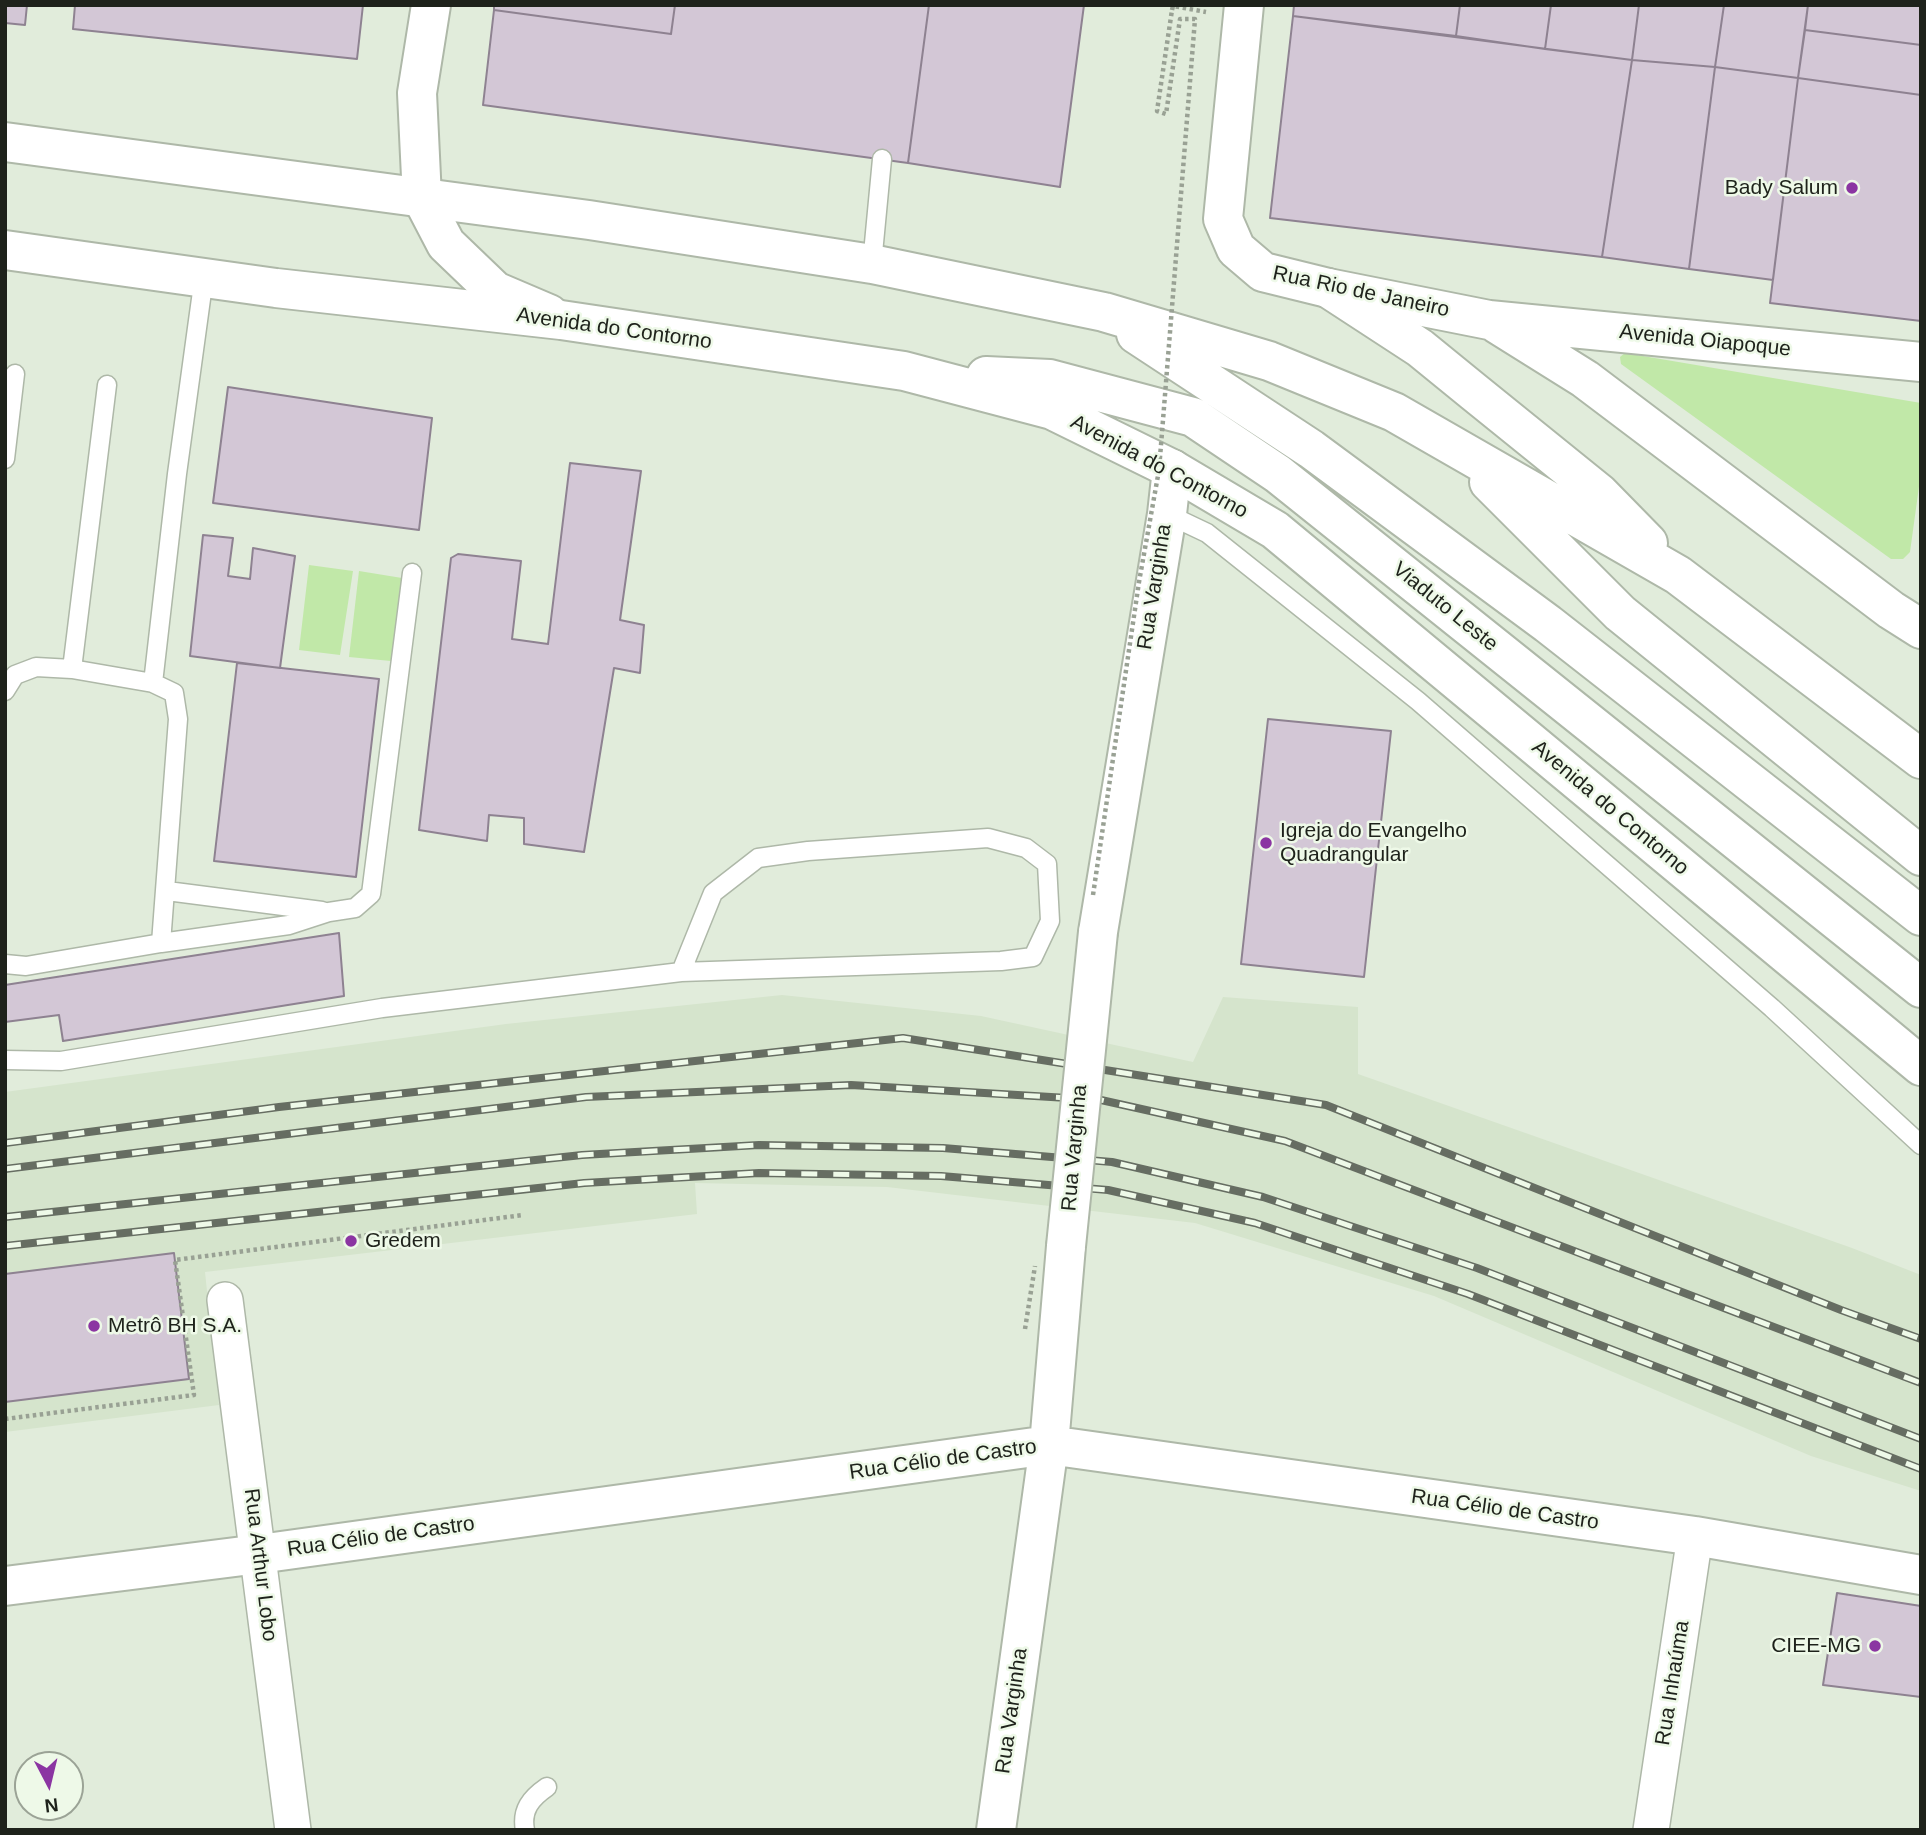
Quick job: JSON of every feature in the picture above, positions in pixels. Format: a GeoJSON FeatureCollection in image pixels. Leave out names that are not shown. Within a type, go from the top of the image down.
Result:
{"type":"FeatureCollection","features":[{"type":"Feature","properties":{"kind":"main road"},"geometry":{"type":"LineString","coordinates":[[431,5],[417,93],[422,198],[446,244],[495,291],[561,320]]}},
{"type":"Feature","properties":{"kind":"main road","name":"Rua Rio de Janeiro"},"geometry":{"type":"LineString","coordinates":[[1244,5],[1223,219],[1236,249],[1264,272],[1328,288],[1489,320]]}},
{"type":"Feature","properties":{"kind":"main road"},"geometry":{"type":"LineString","coordinates":[[5,142],[589,220],[872,264],[1104,313],[1269,361],[1394,412],[1678,575],[1921,759]]}},
{"type":"Feature","properties":{"kind":"main road","name":"Avenida do Contorno"},"geometry":{"type":"LineString","coordinates":[[5,250],[276,288],[561,320],[904,371],[1052,410],[1172,469],[1275,530],[1921,1066]]}},
{"type":"Feature","properties":{"kind":"main road"},"geometry":{"type":"LineString","coordinates":[[1328,288],[1420,348],[1599,493],[1678,575]]}},
{"type":"Feature","properties":{"kind":"main road","name":"Viaduto Leste"},"geometry":{"type":"LineString","coordinates":[[1104,313],[1311,449],[1548,624],[1921,916]]}},
{"type":"Feature","properties":{"kind":"main road"},"geometry":{"type":"LineString","coordinates":[[1489,320],[1585,379],[1891,610],[1921,629]]}},
{"type":"Feature","properties":{"kind":"main road","name":"Avenida Oiapoque"},"geometry":{"type":"LineString","coordinates":[[1489,320],[1921,362]]}},
{"type":"Feature","properties":{"kind":"main road","name":"Viaduto Leste"},"geometry":{"type":"LineString","coordinates":[[904,371],[1050,379],[1193,417],[1278,474],[1921,988]]}},
{"type":"Feature","properties":{"kind":"main road"},"geometry":{"type":"LineString","coordinates":[[1452,446],[1620,613],[1921,856]]}},
{"type":"Feature","properties":{"kind":"main road","name":"Rua Varginha"},"geometry":{"type":"LineString","coordinates":[[996,1830],[1049,1445],[1051,1255],[1094,919],[1167,514],[1172,469]]}},
{"type":"Feature","properties":{"kind":"main road","name":"Rua Célio de Castro"},"geometry":{"type":"LineString","coordinates":[[5,1586],[259,1554],[1049,1445],[1695,1536],[1921,1575]]}},
{"type":"Feature","properties":{"kind":"street","name":"Rua Arthur Lobo"},"geometry":{"type":"LineString","coordinates":[[225,1300],[293,1830]]}},
{"type":"Feature","properties":{"kind":"street","name":"Rua Inhaúma"},"geometry":{"type":"LineString","coordinates":[[1651,1830],[1695,1536]]}},
{"type":"Feature","properties":{"kind":"lane"},"geometry":{"type":"LineString","coordinates":[[872,264],[882,159]]}},
{"type":"Feature","properties":{"kind":"lane"},"geometry":{"type":"LineString","coordinates":[[153,683],[177,474],[204,277]]}},
{"type":"Feature","properties":{"kind":"lane"},"geometry":{"type":"LineString","coordinates":[[5,459],[15,374]]}},
{"type":"Feature","properties":{"kind":"lane"},"geometry":{"type":"LineString","coordinates":[[72,669],[107,385]]}},
{"type":"Feature","properties":{"kind":"lane"},"geometry":{"type":"LineString","coordinates":[[1167,514],[1207,533],[1418,701],[1772,1008],[1921,1145]]}},
{"type":"Feature","properties":{"kind":"lane"},"geometry":{"type":"LineString","coordinates":[[5,964],[26,966],[289,925],[329,912],[355,908],[371,894],[412,573]]}},
{"type":"Feature","properties":{"kind":"lane"},"geometry":{"type":"LineString","coordinates":[[5,691],[15,675],[36,667],[72,669],[153,683],[174,693],[178,719],[161,943]]}},
{"type":"Feature","properties":{"kind":"lane"},"geometry":{"type":"LineString","coordinates":[[5,1060],[61,1061],[382,1008],[681,972],[1001,961],[1033,957],[1050,921],[1047,864],[1026,848],[988,838],[808,851],[758,858],[713,893],[681,972]]}},
{"type":"Feature","properties":{"kind":"lane"},"geometry":{"type":"LineString","coordinates":[[167,891],[329,912]]}},
{"type":"Feature","properties":{"kind":"lane"},"geometry":{"type":"LineString","coordinates":[[525,1830],[524,1812],[534,1796],[547,1787]]}},
{"type":"Feature","properties":{"kind":"path"},"geometry":{"type":"LineString","coordinates":[[1094,919],[1139,582],[1159,470],[1195,19],[1180,19],[1166,114],[1157,111],[1172,8]]}},
{"type":"Feature","properties":{"kind":"path"},"geometry":{"type":"LineString","coordinates":[[1025,1329],[1051,1255]]}},
{"type":"Feature","properties":{"kind":"shaded area"},"geometry":{"type":"Polygon","coordinates":[[[782,995],[981,1016],[1193,1062],[1223,997],[1358,1007],[1358,1074],[1852,1248],[1921,1275],[1921,1491],[1811,1456],[1434,1296],[1195,1223],[887,1187],[695,1183],[697,1214],[205,1272],[219,1405],[5,1432],[5,1092],[506,1024],[782,995]]]}},
{"type":"Feature","properties":{"kind":"green space"},"geometry":{"type":"Polygon","coordinates":[[[1625,353],[1921,403],[1921,472],[1910,552],[1903,559],[1891,559],[1621,364],[1620,357],[1625,353]]]}},
{"type":"Feature","properties":{"kind":"green space"},"geometry":{"type":"Polygon","coordinates":[[[309,565],[353,571],[340,655],[299,650],[309,565]]]}},
{"type":"Feature","properties":{"kind":"green space"},"geometry":{"type":"Polygon","coordinates":[[[359,571],[402,578],[391,661],[349,657],[359,571]]]}},
{"type":"Feature","properties":{"kind":"building"},"geometry":{"type":"Polygon","coordinates":[[[5,5],[27,5],[25,25],[5,23],[5,5]]]}},
{"type":"Feature","properties":{"kind":"building"},"geometry":{"type":"Polygon","coordinates":[[[75,5],[363,5],[357,59],[73,29],[75,5]]]}},
{"type":"Feature","properties":{"kind":"building"},"geometry":{"type":"Polygon","coordinates":[[[494,5],[675,5],[671,34],[494,10],[494,5]]]}},
{"type":"Feature","properties":{"kind":"building"},"geometry":{"type":"Polygon","coordinates":[[[675,5],[929,5],[908,163],[483,105],[494,10],[671,34],[675,5]]]}},
{"type":"Feature","properties":{"kind":"building"},"geometry":{"type":"Polygon","coordinates":[[[929,5],[1084,5],[1060,187],[908,163],[929,5]]]}},
{"type":"Feature","properties":{"kind":"building"},"geometry":{"type":"Polygon","coordinates":[[[1294,5],[1460,5],[1456,36],[1293,16],[1294,5]]]}},
{"type":"Feature","properties":{"kind":"building"},"geometry":{"type":"Polygon","coordinates":[[[1460,5],[1551,5],[1545,49],[1456,36],[1460,5]]]}},
{"type":"Feature","properties":{"kind":"building"},"geometry":{"type":"Polygon","coordinates":[[[1551,5],[1639,5],[1632,60],[1545,49],[1551,5]]]}},
{"type":"Feature","properties":{"kind":"building"},"geometry":{"type":"Polygon","coordinates":[[[1639,5],[1724,5],[1715,67],[1632,60],[1639,5]]]}},
{"type":"Feature","properties":{"kind":"building"},"geometry":{"type":"Polygon","coordinates":[[[1724,5],[1808,5],[1798,78],[1715,67],[1724,5]]]}},
{"type":"Feature","properties":{"kind":"building"},"geometry":{"type":"Polygon","coordinates":[[[1808,5],[1921,5],[1921,45],[1805,30],[1808,5]]]}},
{"type":"Feature","properties":{"kind":"building"},"geometry":{"type":"Polygon","coordinates":[[[1293,16],[1632,60],[1602,257],[1270,218],[1293,16]]]}},
{"type":"Feature","properties":{"kind":"building"},"geometry":{"type":"Polygon","coordinates":[[[1805,30],[1921,45],[1921,95],[1798,78],[1805,30]]]}},
{"type":"Feature","properties":{"kind":"building"},"geometry":{"type":"Polygon","coordinates":[[[1632,60],[1715,67],[1689,269],[1602,257],[1632,60]]]}},
{"type":"Feature","properties":{"kind":"building"},"geometry":{"type":"Polygon","coordinates":[[[1715,67],[1798,78],[1773,280],[1689,269],[1715,67]]]}},
{"type":"Feature","properties":{"kind":"building","name":"Bady Salum"},"geometry":{"type":"Polygon","coordinates":[[[1798,78],[1921,95],[1921,321],[1770,303],[1798,78]]]}},
{"type":"Feature","properties":{"kind":"building"},"geometry":{"type":"Polygon","coordinates":[[[228,387],[432,418],[419,530],[213,503],[228,387]]]}},
{"type":"Feature","properties":{"kind":"building"},"geometry":{"type":"Polygon","coordinates":[[[570,463],[641,471],[620,620],[644,625],[640,673],[614,668],[584,852],[524,844],[524,818],[489,815],[487,841],[419,830],[451,558],[458,554],[521,561],[512,639],[548,644],[570,463]]]}},
{"type":"Feature","properties":{"kind":"building"},"geometry":{"type":"Polygon","coordinates":[[[203,535],[233,538],[228,576],[250,579],[253,548],[295,556],[280,668],[190,656],[203,535]]]}},
{"type":"Feature","properties":{"kind":"building"},"geometry":{"type":"Polygon","coordinates":[[[237,663],[379,679],[356,877],[214,861],[237,663]]]}},
{"type":"Feature","properties":{"kind":"building"},"geometry":{"type":"Polygon","coordinates":[[[1268,719],[1391,731],[1364,977],[1241,964],[1268,719]]]}},
{"type":"Feature","properties":{"kind":"building"},"geometry":{"type":"Polygon","coordinates":[[[339,933],[344,996],[63,1041],[59,1015],[5,1022],[5,985],[339,933]]]}},
{"type":"Feature","properties":{"kind":"building","name":"Metrô BH S.A."},"geometry":{"type":"Polygon","coordinates":[[[174,1253],[189,1379],[5,1402],[5,1274],[174,1253]]]}},
{"type":"Feature","properties":{"kind":"building","name":"CIEE-MG"},"geometry":{"type":"Polygon","coordinates":[[[1837,1593],[1921,1606],[1921,1697],[1823,1685],[1837,1593]]]}},
{"type":"Feature","properties":{"kind":"railway"},"geometry":{"type":"LineString","coordinates":[[5,1143],[279,1107],[903,1038],[1326,1105],[1841,1310],[1921,1339]]}},
{"type":"Feature","properties":{"kind":"railway"},"geometry":{"type":"LineString","coordinates":[[5,1169],[586,1097],[851,1085],[1101,1100],[1285,1141],[1921,1383]]}},
{"type":"Feature","properties":{"kind":"railway"},"geometry":{"type":"LineString","coordinates":[[5,1217],[582,1155],[759,1145],[943,1148],[1112,1162],[1263,1197],[1477,1268],[1921,1439]]}},
{"type":"Feature","properties":{"kind":"railway"},"geometry":{"type":"LineString","coordinates":[[5,1246],[584,1183],[759,1173],[941,1176],[1108,1190],[1255,1223],[1468,1294],[1921,1469]]}},
{"type":"Feature","properties":{"kind":"place","name":"Bady Salum"},"geometry":{"type":"Point","coordinates":[1852,188]}},
{"type":"Feature","properties":{"kind":"place","name":"Igreja do Evangelho Quadrangular"},"geometry":{"type":"Point","coordinates":[1266,843]}},
{"type":"Feature","properties":{"kind":"place","name":"Gredem"},"geometry":{"type":"Point","coordinates":[351,1241]}},
{"type":"Feature","properties":{"kind":"place","name":"Metrô BH S.A."},"geometry":{"type":"Point","coordinates":[94,1326]}},
{"type":"Feature","properties":{"kind":"place","name":"CIEE-MG"},"geometry":{"type":"Point","coordinates":[1875,1646]}}]}
